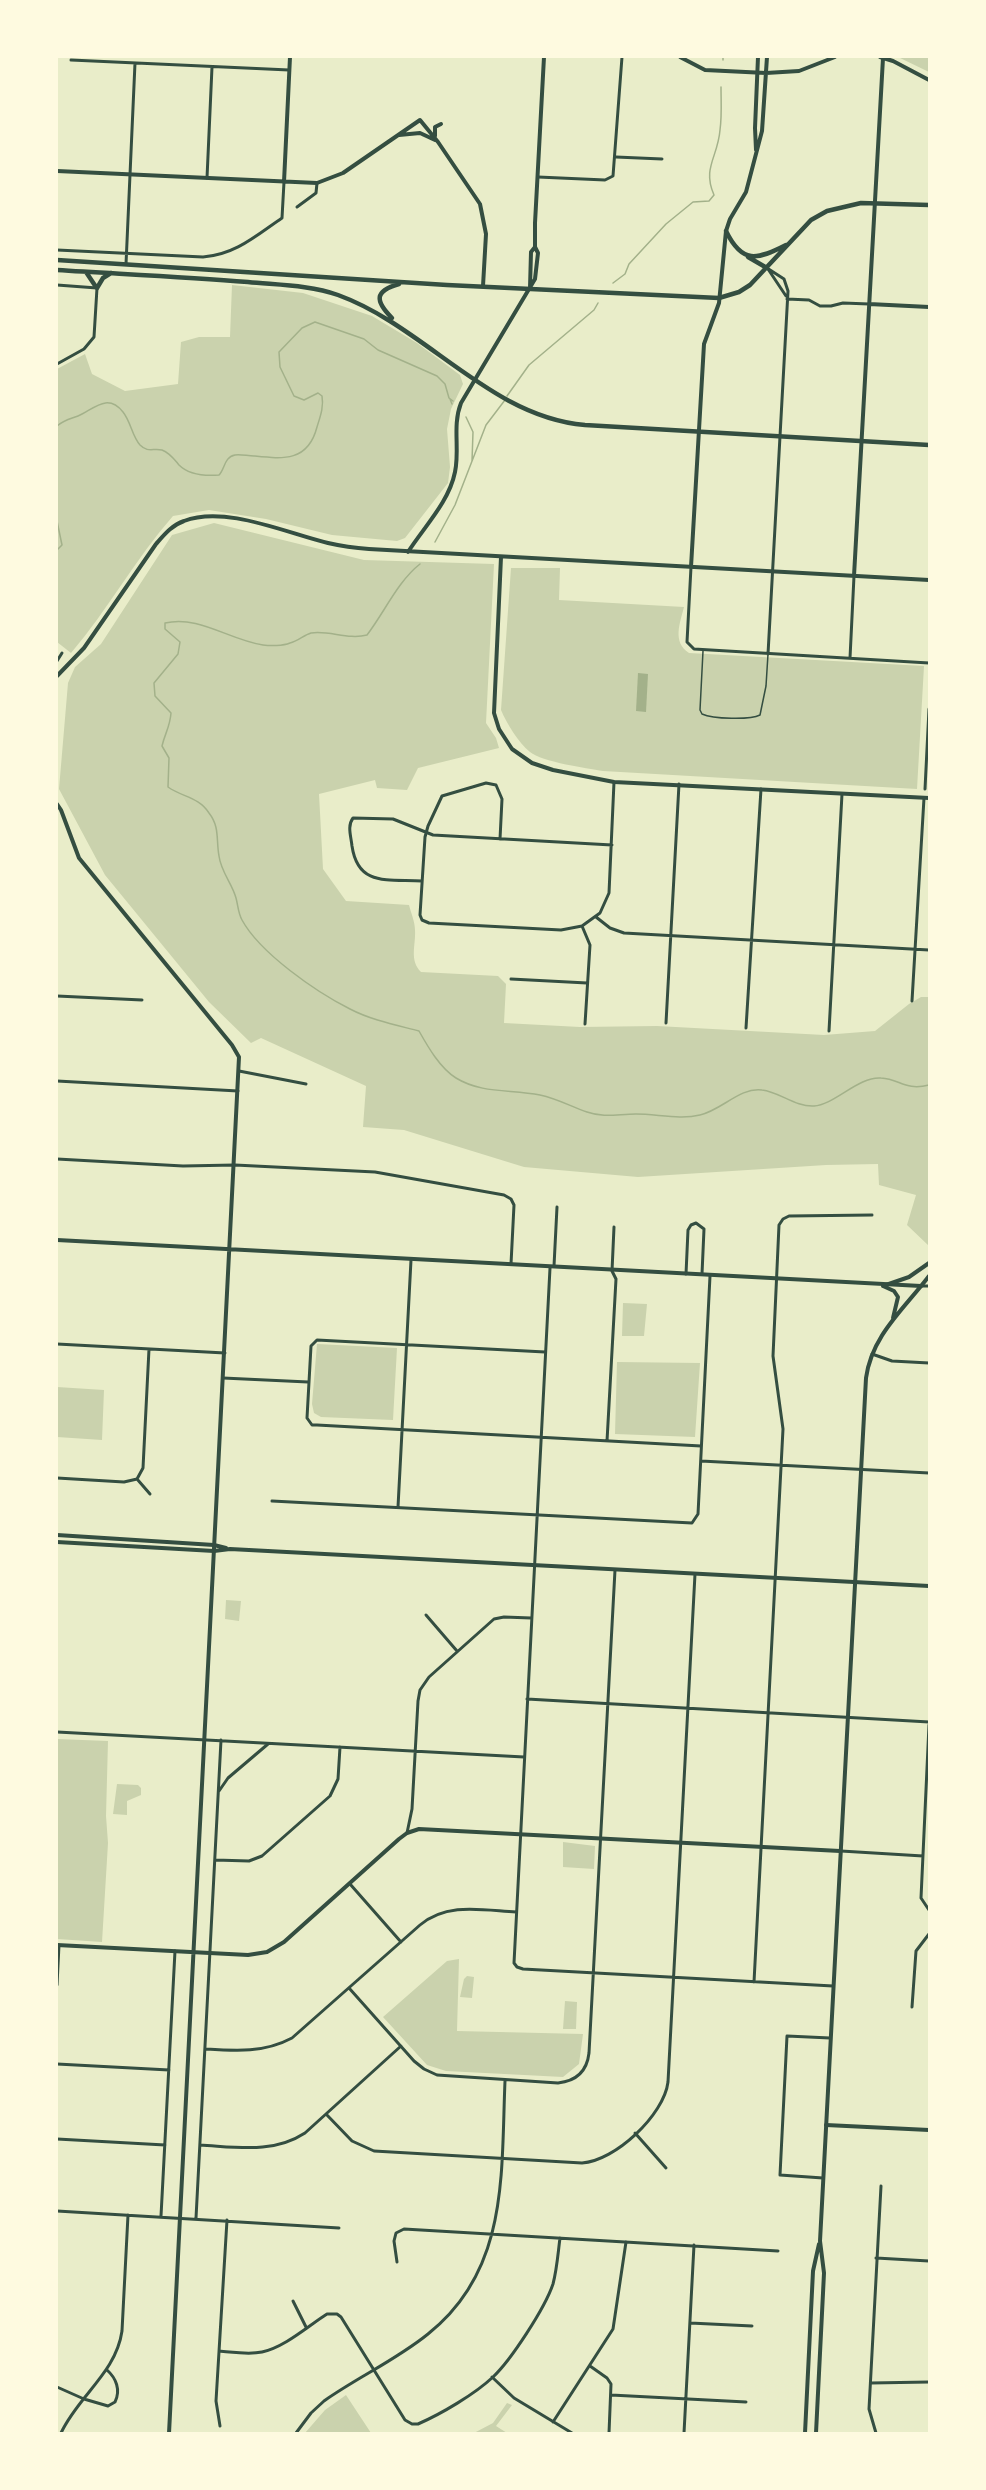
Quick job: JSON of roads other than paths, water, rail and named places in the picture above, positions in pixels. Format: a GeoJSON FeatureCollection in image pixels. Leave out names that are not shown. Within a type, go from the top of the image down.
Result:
{"type":"FeatureCollection","features":[{"type":"Feature","properties":{"kind":"main road"},"geometry":{"type":"LineString","coordinates":[[57,260],[405,282],[719,298],[744,289],[811,220],[827,211],[854,203],[929,206]]}},
{"type":"Feature","properties":{"kind":"main road"},"geometry":{"type":"LineString","coordinates":[[726,231],[735,248],[767,267]]}},
{"type":"Feature","properties":{"kind":"main road"},"geometry":{"type":"LineString","coordinates":[[746,255],[766,254],[791,242]]}},
{"type":"Feature","properties":{"kind":"main road"},"geometry":{"type":"LineString","coordinates":[[57,270],[227,280],[336,294],[374,310],[399,325],[512,404],[537,415],[573,424],[929,445]]}},
{"type":"Feature","properties":{"kind":"main road"},"geometry":{"type":"LineString","coordinates":[[86,272],[97,288],[103,278],[111,273]]}},
{"type":"Feature","properties":{"kind":"main road"},"geometry":{"type":"LineString","coordinates":[[399,325],[382,309],[379,298],[386,288],[405,282]]}},
{"type":"Feature","properties":{"kind":"street"},"geometry":{"type":"LineString","coordinates":[[57,250],[203,257],[235,249],[282,218],[290,57]]}},
{"type":"Feature","properties":{"kind":"street"},"geometry":{"type":"LineString","coordinates":[[408,552],[436,511],[454,476],[457,463],[456,429],[458,414],[464,399],[530,289],[536,274],[538,253],[535,247],[544,57]]}},
{"type":"Feature","properties":{"kind":"street"},"geometry":{"type":"LineString","coordinates":[[538,177],[605,180],[612,178],[615,172],[622,57]]}},
{"type":"Feature","properties":{"kind":"street"},"geometry":{"type":"LineString","coordinates":[[680,57],[705,70],[757,73],[799,71],[835,57]]}},
{"type":"Feature","properties":{"kind":"street"},"geometry":{"type":"LineString","coordinates":[[757,154],[755,128],[758,57]]}},
{"type":"Feature","properties":{"kind":"street"},"geometry":{"type":"LineString","coordinates":[[767,57],[762,131],[757,154],[746,192],[729,219],[719,298],[704,344],[687,642],[692,649],[703,650],[929,663]]}},
{"type":"Feature","properties":{"kind":"street"},"geometry":{"type":"LineString","coordinates":[[850,658],[882,57],[929,80]]}},
{"type":"Feature","properties":{"kind":"street"},"geometry":{"type":"LineString","coordinates":[[71,60],[289,70]]}},
{"type":"Feature","properties":{"kind":"street"},"geometry":{"type":"LineString","coordinates":[[126,264],[135,63]]}},
{"type":"Feature","properties":{"kind":"street"},"geometry":{"type":"LineString","coordinates":[[207,178],[212,67]]}},
{"type":"Feature","properties":{"kind":"street"},"geometry":{"type":"LineString","coordinates":[[57,171],[316,183],[343,173],[420,120],[473,191],[483,212],[486,242],[483,286]]}},
{"type":"Feature","properties":{"kind":"street"},"geometry":{"type":"LineString","coordinates":[[438,142],[434,130],[441,123]]}},
{"type":"Feature","properties":{"kind":"street"},"geometry":{"type":"LineString","coordinates":[[396,136],[420,133],[438,142]]}},
{"type":"Feature","properties":{"kind":"street"},"geometry":{"type":"LineString","coordinates":[[616,157],[662,159]]}},
{"type":"Feature","properties":{"kind":"street"},"geometry":{"type":"LineString","coordinates":[[297,207],[316,193],[316,183]]}},
{"type":"Feature","properties":{"kind":"street"},"geometry":{"type":"LineString","coordinates":[[767,267],[787,298]]}},
{"type":"Feature","properties":{"kind":"street"},"geometry":{"type":"LineString","coordinates":[[767,267],[786,281],[788,291],[768,654]]}},
{"type":"Feature","properties":{"kind":"street"},"geometry":{"type":"LineString","coordinates":[[57,285],[97,288],[94,337],[84,349],[57,364]]}},
{"type":"Feature","properties":{"kind":"street"},"geometry":{"type":"LineString","coordinates":[[787,298],[809,300],[822,306],[842,303],[929,307]]}},
{"type":"Feature","properties":{"kind":"street"},"geometry":{"type":"LineString","coordinates":[[57,676],[84,648],[156,544],[169,530],[182,521],[202,516],[218,515],[336,544],[408,552],[929,580]]}},
{"type":"Feature","properties":{"kind":"street"},"geometry":{"type":"LineString","coordinates":[[501,557],[493,705],[499,729],[512,748],[526,760],[542,767],[614,782],[926,798],[912,1001]]}},
{"type":"Feature","properties":{"kind":"street"},"geometry":{"type":"LineString","coordinates":[[57,661],[62,653]]}},
{"type":"Feature","properties":{"kind":"street"},"geometry":{"type":"LineString","coordinates":[[925,789],[929,709]]}},
{"type":"Feature","properties":{"kind":"street"},"geometry":{"type":"LineString","coordinates":[[500,839],[501,794],[496,785],[490,782],[444,794],[426,833],[420,915],[422,920],[561,930],[582,926],[596,917],[609,893],[614,782]]}},
{"type":"Feature","properties":{"kind":"street"},"geometry":{"type":"LineString","coordinates":[[666,1023],[679,784]]}},
{"type":"Feature","properties":{"kind":"street"},"geometry":{"type":"LineString","coordinates":[[746,1028],[761,789]]}},
{"type":"Feature","properties":{"kind":"street"},"geometry":{"type":"LineString","coordinates":[[829,1031],[842,794]]}},
{"type":"Feature","properties":{"kind":"street"},"geometry":{"type":"LineString","coordinates":[[57,804],[79,858],[237,1051],[239,1071],[169,2433]]}},
{"type":"Feature","properties":{"kind":"street"},"geometry":{"type":"LineString","coordinates":[[422,881],[366,876],[356,863],[350,824],[356,816],[393,819],[426,833],[612,845]]}},
{"type":"Feature","properties":{"kind":"street"},"geometry":{"type":"LineString","coordinates":[[596,917],[621,933],[929,950]]}},
{"type":"Feature","properties":{"kind":"street"},"geometry":{"type":"LineString","coordinates":[[582,926],[590,945],[585,1024]]}},
{"type":"Feature","properties":{"kind":"street"},"geometry":{"type":"LineString","coordinates":[[511,979],[587,983]]}},
{"type":"Feature","properties":{"kind":"street"},"geometry":{"type":"LineString","coordinates":[[57,996],[142,1000]]}},
{"type":"Feature","properties":{"kind":"street"},"geometry":{"type":"LineString","coordinates":[[239,1071],[306,1084]]}},
{"type":"Feature","properties":{"kind":"street"},"geometry":{"type":"LineString","coordinates":[[57,1081],[238,1091]]}},
{"type":"Feature","properties":{"kind":"street"},"geometry":{"type":"LineString","coordinates":[[57,1159],[183,1166],[235,1165],[375,1172],[504,1195],[513,1203],[511,1266]]}},
{"type":"Feature","properties":{"kind":"street"},"geometry":{"type":"LineString","coordinates":[[557,1208],[545,1352],[515,1965],[523,1970],[833,1986]]}},
{"type":"Feature","properties":{"kind":"street"},"geometry":{"type":"LineString","coordinates":[[754,1982],[781,1466],[782,1425],[772,1356],[779,1225],[783,1219],[791,1216],[872,1215]]}},
{"type":"Feature","properties":{"kind":"street"},"geometry":{"type":"LineString","coordinates":[[686,1275],[688,1230],[692,1224],[696,1223],[704,1229],[702,1276]]}},
{"type":"Feature","properties":{"kind":"street"},"geometry":{"type":"LineString","coordinates":[[608,1441],[616,1279],[612,1271],[614,1227]]}},
{"type":"Feature","properties":{"kind":"street"},"geometry":{"type":"LineString","coordinates":[[57,1240],[883,1286],[929,1286]]}},
{"type":"Feature","properties":{"kind":"street"},"geometry":{"type":"LineString","coordinates":[[398,1507],[411,1260]]}},
{"type":"Feature","properties":{"kind":"street"},"geometry":{"type":"LineString","coordinates":[[883,1286],[909,1277],[929,1263]]}},
{"type":"Feature","properties":{"kind":"street"},"geometry":{"type":"LineString","coordinates":[[272,1501],[687,1524],[694,1522],[698,1518],[710,1276]]}},
{"type":"Feature","properties":{"kind":"street"},"geometry":{"type":"LineString","coordinates":[[816,2433],[824,2272],[820,2241],[866,1378],[879,1338],[929,1276]]}},
{"type":"Feature","properties":{"kind":"street"},"geometry":{"type":"LineString","coordinates":[[883,1286],[894,1291],[898,1297],[893,1319]]}},
{"type":"Feature","properties":{"kind":"street"},"geometry":{"type":"LineString","coordinates":[[545,1352],[320,1340],[313,1342],[310,1346],[306,1415],[310,1423],[317,1425],[702,1446]]}},
{"type":"Feature","properties":{"kind":"street"},"geometry":{"type":"LineString","coordinates":[[57,1344],[225,1353]]}},
{"type":"Feature","properties":{"kind":"street"},"geometry":{"type":"LineString","coordinates":[[57,1478],[124,1482],[137,1479],[143,1468],[149,1349]]}},
{"type":"Feature","properties":{"kind":"street"},"geometry":{"type":"LineString","coordinates":[[872,1354],[896,1362],[929,1363]]}},
{"type":"Feature","properties":{"kind":"street"},"geometry":{"type":"LineString","coordinates":[[224,1378],[308,1383]]}},
{"type":"Feature","properties":{"kind":"street"},"geometry":{"type":"LineString","coordinates":[[701,1461],[929,1473]]}},
{"type":"Feature","properties":{"kind":"street"},"geometry":{"type":"LineString","coordinates":[[137,1479],[150,1494]]}},
{"type":"Feature","properties":{"kind":"street"},"geometry":{"type":"LineString","coordinates":[[57,1535],[214,1545],[230,1549]]}},
{"type":"Feature","properties":{"kind":"street"},"geometry":{"type":"LineString","coordinates":[[57,1542],[929,1586]]}},
{"type":"Feature","properties":{"kind":"street"},"geometry":{"type":"LineString","coordinates":[[349,1988],[419,2065],[437,2075],[505,2081],[565,2082],[575,2079],[584,2070],[589,2053],[615,1570]]}},
{"type":"Feature","properties":{"kind":"street"},"geometry":{"type":"LineString","coordinates":[[326,2114],[350,2139],[369,2150],[591,2162],[608,2156],[657,2112],[667,2089],[695,1574]]}},
{"type":"Feature","properties":{"kind":"street"},"geometry":{"type":"LineString","coordinates":[[426,1615],[457,1651]]}},
{"type":"Feature","properties":{"kind":"street"},"geometry":{"type":"LineString","coordinates":[[407,1833],[412,1809],[420,1690],[429,1677],[494,1619],[500,1617],[531,1618]]}},
{"type":"Feature","properties":{"kind":"street"},"geometry":{"type":"LineString","coordinates":[[527,1699],[847,1716],[929,1724],[921,1898],[929,1910]]}},
{"type":"Feature","properties":{"kind":"street"},"geometry":{"type":"LineString","coordinates":[[57,1732],[524,1757]]}},
{"type":"Feature","properties":{"kind":"street"},"geometry":{"type":"LineString","coordinates":[[196,2218],[221,1740]]}},
{"type":"Feature","properties":{"kind":"street"},"geometry":{"type":"LineString","coordinates":[[218,1792],[228,1778],[270,1743]]}},
{"type":"Feature","properties":{"kind":"street"},"geometry":{"type":"LineString","coordinates":[[215,1860],[249,1861],[262,1857],[270,1851],[332,1793],[338,1779],[340,1747]]}},
{"type":"Feature","properties":{"kind":"street"},"geometry":{"type":"LineString","coordinates":[[57,1986],[58,1945],[253,1955],[272,1950],[284,1942],[407,1833],[426,1829],[923,1856]]}},
{"type":"Feature","properties":{"kind":"street"},"geometry":{"type":"LineString","coordinates":[[350,1884],[401,1942]]}},
{"type":"Feature","properties":{"kind":"street"},"geometry":{"type":"LineString","coordinates":[[205,2049],[254,2050],[286,2041],[303,2030],[429,1918],[444,1911],[463,1909],[516,1912]]}},
{"type":"Feature","properties":{"kind":"street"},"geometry":{"type":"LineString","coordinates":[[912,2007],[916,1951],[929,1934]]}},
{"type":"Feature","properties":{"kind":"street"},"geometry":{"type":"LineString","coordinates":[[161,2216],[175,1951]]}},
{"type":"Feature","properties":{"kind":"street"},"geometry":{"type":"LineString","coordinates":[[823,2178],[780,2175],[787,2036],[830,2038]]}},
{"type":"Feature","properties":{"kind":"street"},"geometry":{"type":"LineString","coordinates":[[200,2145],[261,2148],[279,2146],[299,2137],[401,2046]]}},
{"type":"Feature","properties":{"kind":"street"},"geometry":{"type":"LineString","coordinates":[[57,2064],[169,2070]]}},
{"type":"Feature","properties":{"kind":"street"},"geometry":{"type":"LineString","coordinates":[[296,2433],[303,2422],[324,2401],[419,2341],[453,2311],[479,2273],[493,2234],[498,2211],[505,2081]]}},
{"type":"Feature","properties":{"kind":"street"},"geometry":{"type":"LineString","coordinates":[[826,2125],[929,2130]]}},
{"type":"Feature","properties":{"kind":"street"},"geometry":{"type":"LineString","coordinates":[[635,2133],[666,2168]]}},
{"type":"Feature","properties":{"kind":"street"},"geometry":{"type":"LineString","coordinates":[[57,2139],[165,2145]]}},
{"type":"Feature","properties":{"kind":"street"},"geometry":{"type":"LineString","coordinates":[[876,2433],[869,2409],[880,2186]]}},
{"type":"Feature","properties":{"kind":"street"},"geometry":{"type":"LineString","coordinates":[[57,2211],[339,2228]]}},
{"type":"Feature","properties":{"kind":"street"},"geometry":{"type":"LineString","coordinates":[[62,2433],[84,2399],[107,2370],[115,2356],[121,2337],[128,2215]]}},
{"type":"Feature","properties":{"kind":"street"},"geometry":{"type":"LineString","coordinates":[[220,2426],[216,2405],[226,2220]]}},
{"type":"Feature","properties":{"kind":"street"},"geometry":{"type":"LineString","coordinates":[[397,2262],[394,2238],[396,2232],[402,2229],[778,2251]]}},
{"type":"Feature","properties":{"kind":"street"},"geometry":{"type":"LineString","coordinates":[[219,2351],[265,2351],[327,2314],[339,2315],[405,2420],[412,2424],[421,2423],[492,2377],[536,2318],[547,2299],[554,2277],[560,2238]]}},
{"type":"Feature","properties":{"kind":"street"},"geometry":{"type":"LineString","coordinates":[[553,2422],[615,2323],[626,2241]]}},
{"type":"Feature","properties":{"kind":"street"},"geometry":{"type":"LineString","coordinates":[[805,2433],[813,2271],[820,2241]]}},
{"type":"Feature","properties":{"kind":"street"},"geometry":{"type":"LineString","coordinates":[[684,2433],[694,2245]]}},
{"type":"Feature","properties":{"kind":"street"},"geometry":{"type":"LineString","coordinates":[[876,2258],[929,2261]]}},
{"type":"Feature","properties":{"kind":"street"},"geometry":{"type":"LineString","coordinates":[[293,2301],[306,2327]]}},
{"type":"Feature","properties":{"kind":"street"},"geometry":{"type":"LineString","coordinates":[[690,2323],[752,2326]]}},
{"type":"Feature","properties":{"kind":"street"},"geometry":{"type":"LineString","coordinates":[[590,2366],[610,2381],[609,2433]]}},
{"type":"Feature","properties":{"kind":"street"},"geometry":{"type":"LineString","coordinates":[[57,2387],[105,2406],[115,2402],[118,2393],[116,2380],[107,2370]]}},
{"type":"Feature","properties":{"kind":"street"},"geometry":{"type":"LineString","coordinates":[[492,2377],[514,2398],[572,2433]]}},
{"type":"Feature","properties":{"kind":"street"},"geometry":{"type":"LineString","coordinates":[[871,2383],[929,2382]]}},
{"type":"Feature","properties":{"kind":"street"},"geometry":{"type":"LineString","coordinates":[[611,2395],[746,2402]]}},
{"type":"Feature","properties":{"kind":"lane"},"geometry":{"type":"LineString","coordinates":[[703,650],[700,710],[702,714],[710,716],[751,718],[760,715],[766,686],[768,654]]}},
{"type":"Feature","properties":{"kind":"waterway"},"geometry":{"type":"LineString","coordinates":[[613,283],[625,274],[629,264],[666,224],[693,202],[709,201],[714,195],[710,170],[719,139],[721,87]]}},
{"type":"Feature","properties":{"kind":"waterway"},"geometry":{"type":"LineString","coordinates":[[507,396],[529,365],[594,310],[598,303]]}},
{"type":"Feature","properties":{"kind":"waterway"},"geometry":{"type":"LineString","coordinates":[[57,426],[100,404],[111,403],[123,412],[140,445],[148,450],[165,451],[183,468],[203,475],[219,475],[227,461],[235,455],[275,458],[293,456],[307,447],[313,438],[321,412],[322,396],[318,393],[304,400],[294,396],[280,367],[279,352],[302,328],[315,322],[364,339],[378,350],[437,376],[445,384],[449,398],[453,401]]}},
{"type":"Feature","properties":{"kind":"waterway"},"geometry":{"type":"LineString","coordinates":[[450,399],[452,404]]}},
{"type":"Feature","properties":{"kind":"waterway"},"geometry":{"type":"LineString","coordinates":[[435,542],[455,505],[486,425],[505,400]]}},
{"type":"Feature","properties":{"kind":"waterway"},"geometry":{"type":"LineString","coordinates":[[466,417],[473,432],[472,461]]}},
{"type":"Feature","properties":{"kind":"waterway"},"geometry":{"type":"LineString","coordinates":[[57,521],[62,545],[57,550]]}},
{"type":"Feature","properties":{"kind":"waterway"},"geometry":{"type":"LineString","coordinates":[[420,564],[398,588],[367,635],[311,633],[287,644],[269,646],[190,622],[165,623],[165,629],[180,642],[178,654],[154,683],[155,696],[171,713],[162,746],[169,758],[168,787],[195,800],[212,818],[216,829],[220,862],[234,893],[241,917],[250,933],[290,971],[336,1002],[366,1016],[419,1031],[440,1063],[456,1078],[476,1087],[553,1098],[593,1114],[676,1117],[700,1115],[754,1090],[769,1091],[800,1104],[814,1106],[830,1101],[864,1081],[881,1078],[914,1087],[929,1085]]}}]}
